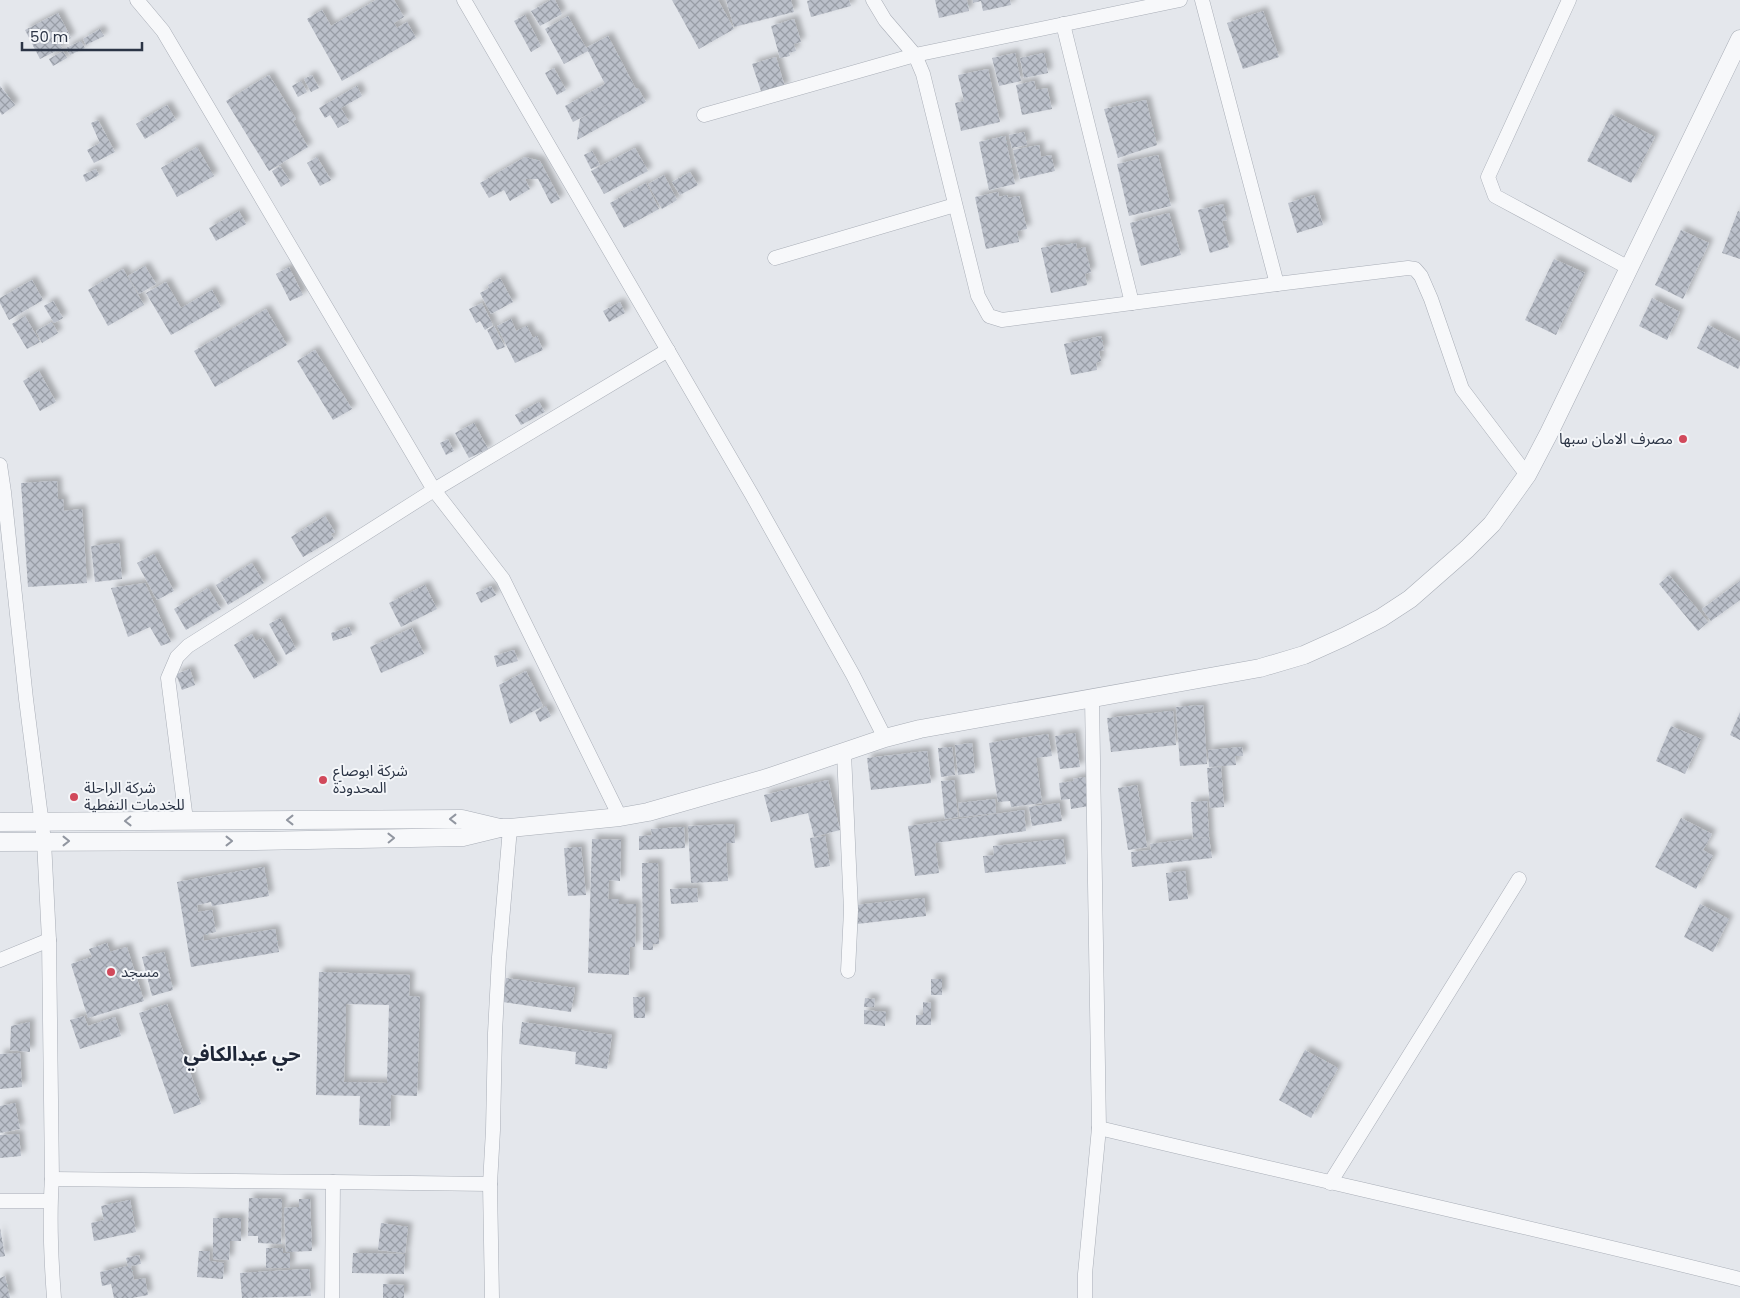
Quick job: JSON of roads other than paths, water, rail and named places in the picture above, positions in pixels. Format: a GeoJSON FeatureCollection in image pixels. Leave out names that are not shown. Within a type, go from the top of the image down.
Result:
{"type":"FeatureCollection","features":[{"type":"Feature","properties":{"kind":"street"},"geometry":{"type":"LineString","coordinates":[[137,0],[163,30],[434,490],[503,579],[620,818]]}},
{"type":"Feature","properties":{"kind":"street"},"geometry":{"type":"LineString","coordinates":[[464,0],[762,512],[853,675],[885,738]]}},
{"type":"Feature","properties":{"kind":"street"},"geometry":{"type":"LineString","coordinates":[[873,0],[885,20],[914,56],[923,74],[978,296],[989,316],[1002,320],[1408,268],[1415,270],[1422,276],[1462,388],[1527,475]]}},
{"type":"Feature","properties":{"kind":"street"},"geometry":{"type":"LineString","coordinates":[[704,115],[914,56],[1180,0]]}},
{"type":"Feature","properties":{"kind":"street"},"geometry":{"type":"LineString","coordinates":[[1202,0],[1277,284]]}},
{"type":"Feature","properties":{"kind":"street"},"geometry":{"type":"LineString","coordinates":[[1569,0],[1488,177],[1495,196],[1629,268]]}},
{"type":"Feature","properties":{"kind":"street"},"geometry":{"type":"LineString","coordinates":[[1063,24],[1132,303]]}},
{"type":"Feature","properties":{"kind":"street"},"geometry":{"type":"LineString","coordinates":[[0,842],[236,841],[463,837],[505,828],[620,818],[740,786],[885,738],[920,729],[1260,668],[1304,655],[1381,618],[1410,599],[1467,549],[1492,524],[1527,475],[1740,39]]}},
{"type":"Feature","properties":{"kind":"street"},"geometry":{"type":"LineString","coordinates":[[775,258],[955,205]]}},
{"type":"Feature","properties":{"kind":"street"},"geometry":{"type":"LineString","coordinates":[[186,820],[168,678],[177,657],[188,646],[434,490],[668,350]]}},
{"type":"Feature","properties":{"kind":"street"},"geometry":{"type":"LineString","coordinates":[[0,465],[6,562],[44,841],[49,940],[52,1179],[50,1201],[54,1298]]}},
{"type":"Feature","properties":{"kind":"street"},"geometry":{"type":"LineString","coordinates":[[1085,1298],[1085,1274],[1099,1128],[1092,698]]}},
{"type":"Feature","properties":{"kind":"street"},"geometry":{"type":"LineString","coordinates":[[844,752],[851,910],[848,971]]}},
{"type":"Feature","properties":{"kind":"street"},"geometry":{"type":"LineString","coordinates":[[0,822],[462,819],[505,828]]}},
{"type":"Feature","properties":{"kind":"street"},"geometry":{"type":"LineString","coordinates":[[492,1298],[490,1184],[498,957],[505,828]]}},
{"type":"Feature","properties":{"kind":"street"},"geometry":{"type":"LineString","coordinates":[[1330,1183],[1519,879]]}},
{"type":"Feature","properties":{"kind":"street"},"geometry":{"type":"LineString","coordinates":[[0,960],[49,940]]}},
{"type":"Feature","properties":{"kind":"street"},"geometry":{"type":"LineString","coordinates":[[1099,1128],[1577,1239],[1740,1279]]}},
{"type":"Feature","properties":{"kind":"street"},"geometry":{"type":"LineString","coordinates":[[52,1179],[490,1184]]}},
{"type":"Feature","properties":{"kind":"street"},"geometry":{"type":"LineString","coordinates":[[332,1298],[333,1182]]}},
{"type":"Feature","properties":{"kind":"street"},"geometry":{"type":"LineString","coordinates":[[0,1201],[50,1201]]}},
{"type":"Feature","properties":{"kind":"place","name":"مصرف الامان سبها"},"geometry":{"type":"Point","coordinates":[1683,439]}},
{"type":"Feature","properties":{"kind":"place","name":"شركة ابوصاع المحدودة"},"geometry":{"type":"Point","coordinates":[323,780]}},
{"type":"Feature","properties":{"kind":"place","name":"شركة الراحلة للخدمات النفطية"},"geometry":{"type":"Point","coordinates":[74,797]}},
{"type":"Feature","properties":{"kind":"place","name":"مسجد"},"geometry":{"type":"Point","coordinates":[111,972]}},
{"type":"Feature","properties":{"kind":"district","name":"حي عبدالكافي"},"geometry":{"type":"Point","coordinates":[242,1054]}}]}
